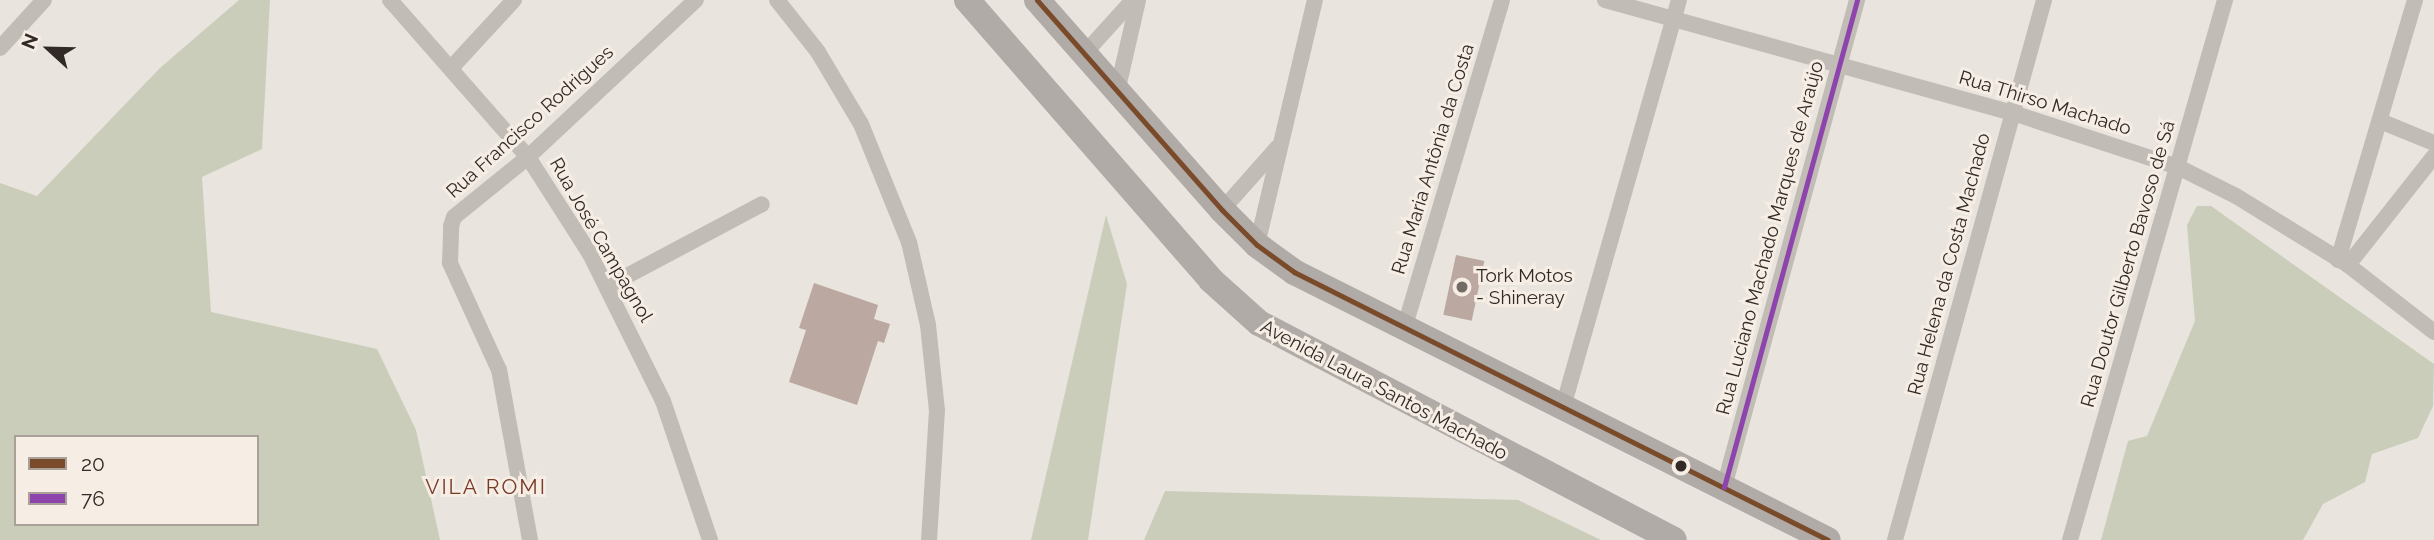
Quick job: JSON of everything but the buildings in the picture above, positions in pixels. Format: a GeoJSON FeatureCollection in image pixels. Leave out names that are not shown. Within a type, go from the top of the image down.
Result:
{"type":"FeatureCollection","features":[{"type":"Feature","properties":{"kind":"main road","name":"Avenida Laura Santos Machado"},"geometry":{"type":"LineString","coordinates":[[967,0],[1211,280],[1259,323],[1674,540]]}},
{"type":"Feature","properties":{"kind":"main road"},"geometry":{"type":"LineString","coordinates":[[1037,0],[1222,210],[1257,245],[1294,272],[1828,540]]}},
{"type":"Feature","properties":{"kind":"street"},"geometry":{"type":"LineString","coordinates":[[0,48],[44,0]]}},
{"type":"Feature","properties":{"kind":"street","name":"Rua José Campagnol"},"geometry":{"type":"LineString","coordinates":[[390,0],[453,66],[528,157],[608,286],[667,412],[710,540]]}},
{"type":"Feature","properties":{"kind":"street"},"geometry":{"type":"LineString","coordinates":[[453,66],[514,0]]}},
{"type":"Feature","properties":{"kind":"street","name":"Rua Francisco Rodrigues"},"geometry":{"type":"LineString","coordinates":[[530,540],[499,370],[450,263],[447,243],[454,217],[528,157],[696,0]]}},
{"type":"Feature","properties":{"kind":"street"},"geometry":{"type":"LineString","coordinates":[[777,0],[818,52],[862,124],[909,242],[928,325],[937,410],[929,540]]}},
{"type":"Feature","properties":{"kind":"street"},"geometry":{"type":"LineString","coordinates":[[1084,54],[1133,0]]}},
{"type":"Feature","properties":{"kind":"street"},"geometry":{"type":"LineString","coordinates":[[1117,92],[1138,0]]}},
{"type":"Feature","properties":{"kind":"street"},"geometry":{"type":"LineString","coordinates":[[1257,245],[1315,0]]}},
{"type":"Feature","properties":{"kind":"street","name":"Rua Maria Antônia da Costa"},"geometry":{"type":"LineString","coordinates":[[1404,329],[1502,0]]}},
{"type":"Feature","properties":{"kind":"street","name":"Rua Thirso Machado"},"geometry":{"type":"LineString","coordinates":[[1605,0],[2013,113],[2178,167],[2236,196],[2343,263],[2434,332]]}},
{"type":"Feature","properties":{"kind":"street"},"geometry":{"type":"LineString","coordinates":[[1563,407],[1679,0]]}},
{"type":"Feature","properties":{"kind":"street","name":"Rua Luciano Machado Marques de Araújo"},"geometry":{"type":"LineString","coordinates":[[1724,487],[1857,0]]}},
{"type":"Feature","properties":{"kind":"street","name":"Rua Helena da Costa Machado"},"geometry":{"type":"LineString","coordinates":[[1895,540],[2044,0]]}},
{"type":"Feature","properties":{"kind":"street","name":"Rua Doutor Gilberto Bavoso de Sá"},"geometry":{"type":"LineString","coordinates":[[2070,540],[2225,0]]}},
{"type":"Feature","properties":{"kind":"street"},"geometry":{"type":"LineString","coordinates":[[2343,263],[2415,0]]}},
{"type":"Feature","properties":{"kind":"street"},"geometry":{"type":"LineString","coordinates":[[2381,121],[2434,143]]}},
{"type":"Feature","properties":{"kind":"street"},"geometry":{"type":"LineString","coordinates":[[1222,210],[1279,146]]}},
{"type":"Feature","properties":{"kind":"street"},"geometry":{"type":"LineString","coordinates":[[2343,263],[2434,156]]}},
{"type":"Feature","properties":{"kind":"street"},"geometry":{"type":"LineString","coordinates":[[608,286],[762,204]]}},
{"type":"Feature","properties":{"kind":"green space"},"geometry":{"type":"Polygon","coordinates":[[[239,0],[270,0],[262,149],[202,177],[211,312],[377,349],[416,430],[440,540],[0,540],[0,183],[37,196],[160,68],[239,0]]]}},
{"type":"Feature","properties":{"kind":"green space"},"geometry":{"type":"Polygon","coordinates":[[[2197,206],[2211,206],[2434,364],[2433,406],[2418,438],[2372,454],[2365,482],[2323,504],[2303,540],[2101,540],[2128,441],[2147,436],[2195,321],[2187,225],[2197,206]]]}},
{"type":"Feature","properties":{"kind":"green space"},"geometry":{"type":"Polygon","coordinates":[[[1106,215],[1127,284],[1088,540],[1031,540],[1106,215]]]}},
{"type":"Feature","properties":{"kind":"green space"},"geometry":{"type":"Polygon","coordinates":[[[1165,491],[1518,500],[1601,540],[1144,540],[1165,491]]]}},
{"type":"Feature","properties":{"kind":"transit line","name":"20"},"geometry":{"type":"LineString","coordinates":[[1037,0],[1222,210],[1257,245],[1294,272],[1828,540]]}},
{"type":"Feature","properties":{"kind":"transit line","name":"76"},"geometry":{"type":"LineString","coordinates":[[1724,487],[1857,0]]}},
{"type":"Feature","properties":{"kind":"place","name":"Tork Motos - Shineray"},"geometry":{"type":"Point","coordinates":[1462,287]}},
{"type":"Feature","properties":{"kind":"district","name":"VILA ROMI"},"geometry":{"type":"Point","coordinates":[486,487]}}]}
